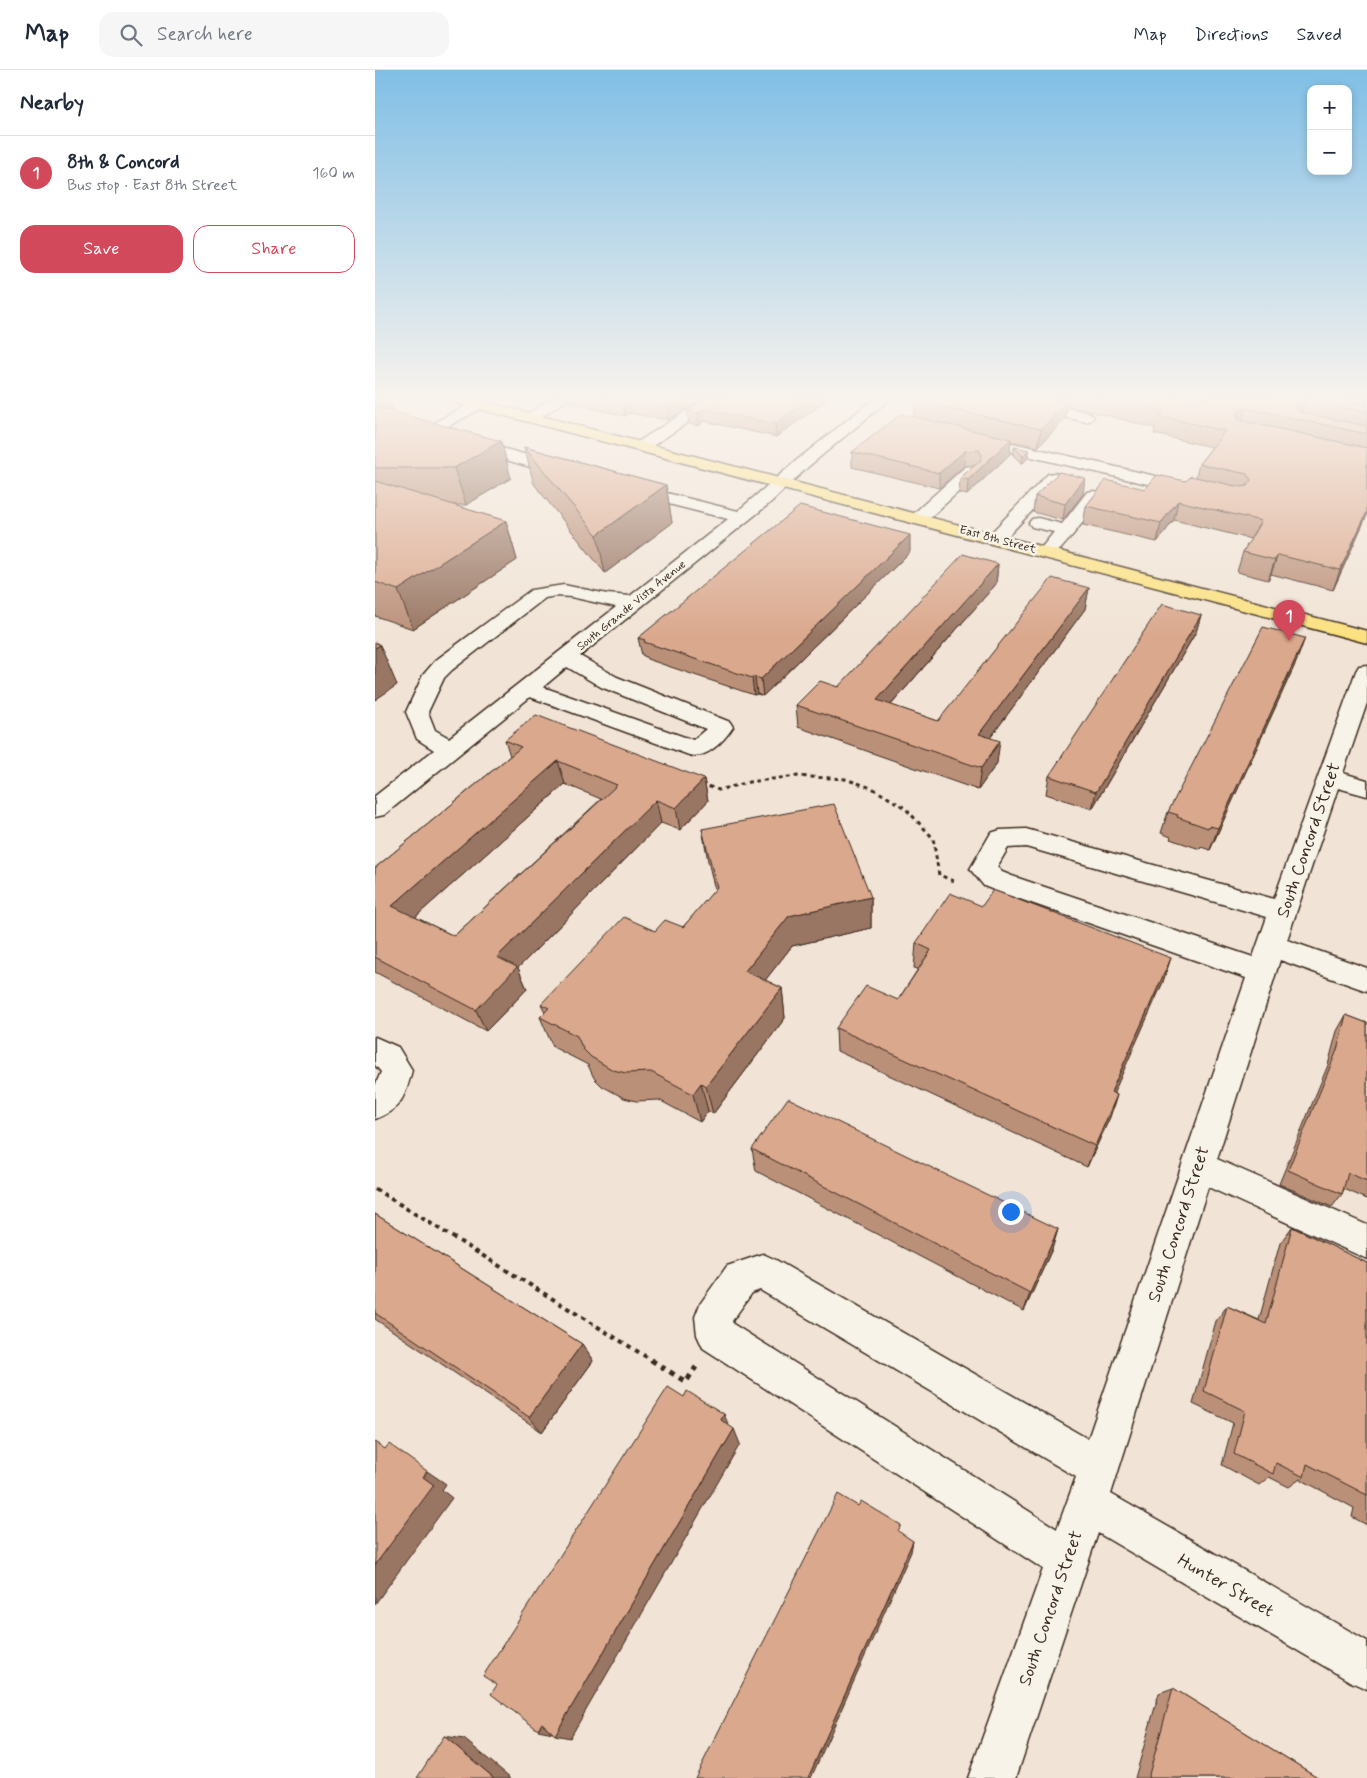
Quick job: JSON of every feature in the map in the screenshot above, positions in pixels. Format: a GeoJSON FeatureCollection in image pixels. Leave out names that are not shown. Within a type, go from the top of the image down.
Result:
{"type":"FeatureCollection","features":[{"type":"Feature","properties":{"kind":"main road","name":"East 8th Street"},"geometry":{"type":"LineString","coordinates":[[762,478],[1367,637]]}},
{"type":"Feature","properties":{"kind":"street","name":"South Grande Vista Avenue"},"geometry":{"type":"LineString","coordinates":[[377,805],[742,517],[788,478]]}},
{"type":"Feature","properties":{"kind":"street"},"geometry":{"type":"LineString","coordinates":[[919,518],[963,478]]}},
{"type":"Feature","properties":{"kind":"street"},"geometry":{"type":"LineString","coordinates":[[996,538],[1054,478]]}},
{"type":"Feature","properties":{"kind":"street"},"geometry":{"type":"LineString","coordinates":[[1140,478],[1206,493]]}},
{"type":"Feature","properties":{"kind":"street"},"geometry":{"type":"LineString","coordinates":[[616,485],[742,517]]}},
{"type":"Feature","properties":{"kind":"street"},"geometry":{"type":"LineString","coordinates":[[1047,552],[1093,496]]}},
{"type":"Feature","properties":{"kind":"street"},"geometry":{"type":"LineString","coordinates":[[1038,523],[1066,530]]}},
{"type":"Feature","properties":{"kind":"street"},"geometry":{"type":"LineString","coordinates":[[450,749],[425,734],[417,712],[434,675],[444,666],[537,594],[555,589],[569,590],[605,599],[635,602]]}},
{"type":"Feature","properties":{"kind":"street"},"geometry":{"type":"LineString","coordinates":[[527,688],[697,750],[722,728],[609,682],[565,657]]}},
{"type":"Feature","properties":{"kind":"street","name":"South Concord Street"},"geometry":{"type":"LineString","coordinates":[[992,1778],[1068,1560],[1266,959],[1367,671]]}},
{"type":"Feature","properties":{"kind":"street"},"geometry":{"type":"LineString","coordinates":[[1330,777],[1367,788]]}},
{"type":"Feature","properties":{"kind":"street"},"geometry":{"type":"LineString","coordinates":[[1283,912],[1027,838],[1000,839],[983,869],[993,879],[1003,883],[1266,959],[1367,980]]}},
{"type":"Feature","properties":{"kind":"street"},"geometry":{"type":"LineString","coordinates":[[375,1050],[387,1056],[397,1070],[391,1091],[375,1105]]}},
{"type":"Feature","properties":{"kind":"street"},"geometry":{"type":"LineString","coordinates":[[1197,1166],[1367,1242]]}},
{"type":"Feature","properties":{"kind":"street","name":"Hunter Street"},"geometry":{"type":"LineString","coordinates":[[716,1335],[713,1317],[740,1279],[763,1272],[1367,1666]]}},
{"type":"Feature","properties":{"kind":"street"},"geometry":{"type":"LineString","coordinates":[[716,1335],[1068,1560]]}},
{"type":"Feature","properties":{"kind":"path"},"geometry":{"type":"LineString","coordinates":[[701,783],[719,790],[749,782],[796,776],[845,780],[872,788],[905,808],[933,838],[939,875],[994,897],[1003,883]]}},
{"type":"Feature","properties":{"kind":"path"},"geometry":{"type":"LineString","coordinates":[[375,1189],[686,1382],[716,1335]]}},
{"type":"Feature","properties":{"kind":"building"},"geometry":{"type":"Polygon","coordinates":[[[549,478],[639,478],[666,485],[597,535],[549,478]]]}},
{"type":"Feature","properties":{"kind":"building"},"geometry":{"type":"Polygon","coordinates":[[[1053,478],[1085,478],[1065,504],[1035,496],[1053,478]]]}},
{"type":"Feature","properties":{"kind":"building"},"geometry":{"type":"Polygon","coordinates":[[[1155,478],[1170,478],[1186,481],[1189,478],[1199,478],[1240,487],[1247,486],[1251,480],[1249,478],[1367,478],[1367,512],[1340,570],[1278,555],[1275,560],[1243,552],[1261,521],[1178,501],[1161,523],[1086,506],[1106,480],[1145,489],[1155,478]]]}},
{"type":"Feature","properties":{"kind":"building"},"geometry":{"type":"Polygon","coordinates":[[[375,481],[506,521],[398,590],[375,582],[375,481]]]}},
{"type":"Feature","properties":{"kind":"building"},"geometry":{"type":"Polygon","coordinates":[[[800,506],[910,535],[761,679],[752,678],[644,642],[645,640],[638,638],[800,506]]]}},
{"type":"Feature","properties":{"kind":"building"},"geometry":{"type":"Polygon","coordinates":[[[963,554],[998,564],[877,700],[938,721],[1052,578],[1089,588],[979,734],[1000,741],[981,768],[796,705],[820,681],[838,687],[963,554]]]}},
{"type":"Feature","properties":{"kind":"building"},"geometry":{"type":"Polygon","coordinates":[[[1162,604],[1201,615],[1096,792],[1049,776],[1162,604]]]}},
{"type":"Feature","properties":{"kind":"building"},"geometry":{"type":"Polygon","coordinates":[[[1263,627],[1305,638],[1218,828],[1209,826],[1208,828],[1177,817],[1178,815],[1168,812],[1263,627]]]}},
{"type":"Feature","properties":{"kind":"building"},"geometry":{"type":"Polygon","coordinates":[[[536,715],[704,779],[676,808],[656,800],[497,957],[517,967],[476,1010],[375,957],[375,868],[521,747],[505,740],[536,715]],[[558,761],[392,906],[454,936],[617,785],[558,761]]]}},
{"type":"Feature","properties":{"kind":"building"},"geometry":{"type":"Polygon","coordinates":[[[834,804],[871,897],[789,916],[745,971],[782,988],[706,1086],[701,1083],[693,1094],[651,1072],[626,1073],[613,1070],[591,1057],[583,1049],[577,1036],[540,1017],[549,1008],[541,1004],[624,917],[655,931],[665,920],[683,927],[717,887],[702,829],[834,804]]]}},
{"type":"Feature","properties":{"kind":"building"},"geometry":{"type":"Polygon","coordinates":[[[993,890],[1171,958],[1111,1092],[1117,1095],[1095,1146],[836,1028],[866,986],[898,1000],[931,950],[916,943],[950,893],[982,906],[993,890]]]}},
{"type":"Feature","properties":{"kind":"building"},"geometry":{"type":"Polygon","coordinates":[[[1346,1015],[1367,1023],[1367,1181],[1348,1173],[1342,1194],[1288,1170],[1337,1050],[1346,1015]]]}},
{"type":"Feature","properties":{"kind":"building"},"geometry":{"type":"Polygon","coordinates":[[[788,1098],[1058,1229],[1030,1293],[752,1149],[788,1098]]]}},
{"type":"Feature","properties":{"kind":"building"},"geometry":{"type":"Polygon","coordinates":[[[375,1214],[582,1344],[529,1417],[375,1313],[375,1214]]]}},
{"type":"Feature","properties":{"kind":"building"},"geometry":{"type":"Polygon","coordinates":[[[1292,1227],[1367,1263],[1367,1495],[1307,1464],[1304,1477],[1276,1463],[1273,1474],[1234,1454],[1245,1411],[1204,1391],[1227,1306],[1266,1324],[1292,1227]]]}},
{"type":"Feature","properties":{"kind":"building"},"geometry":{"type":"Polygon","coordinates":[[[668,1387],[684,1397],[687,1391],[724,1414],[721,1420],[734,1429],[555,1735],[542,1723],[538,1730],[491,1694],[497,1685],[483,1676],[668,1387]]]}},
{"type":"Feature","properties":{"kind":"building"},"geometry":{"type":"Polygon","coordinates":[[[375,1442],[385,1449],[389,1444],[427,1471],[423,1477],[434,1485],[375,1565],[375,1442]]]}},
{"type":"Feature","properties":{"kind":"building"},"geometry":{"type":"Polygon","coordinates":[[[838,1494],[858,1506],[861,1501],[901,1525],[898,1531],[913,1541],[808,1778],[695,1778],[838,1494]]]}},
{"type":"Feature","properties":{"kind":"building"},"geometry":{"type":"Polygon","coordinates":[[[1173,1688],[1319,1778],[1148,1778],[1173,1688]]]}},
{"type":"Feature","properties":{"kind":"building"},"geometry":{"type":"Polygon","coordinates":[[[444,1736],[494,1778],[417,1778],[444,1736]]]}},
{"type":"Feature","properties":{"kind":"place","name":"8th & Concord"},"geometry":{"type":"Point","coordinates":[1289,641]}}]}
